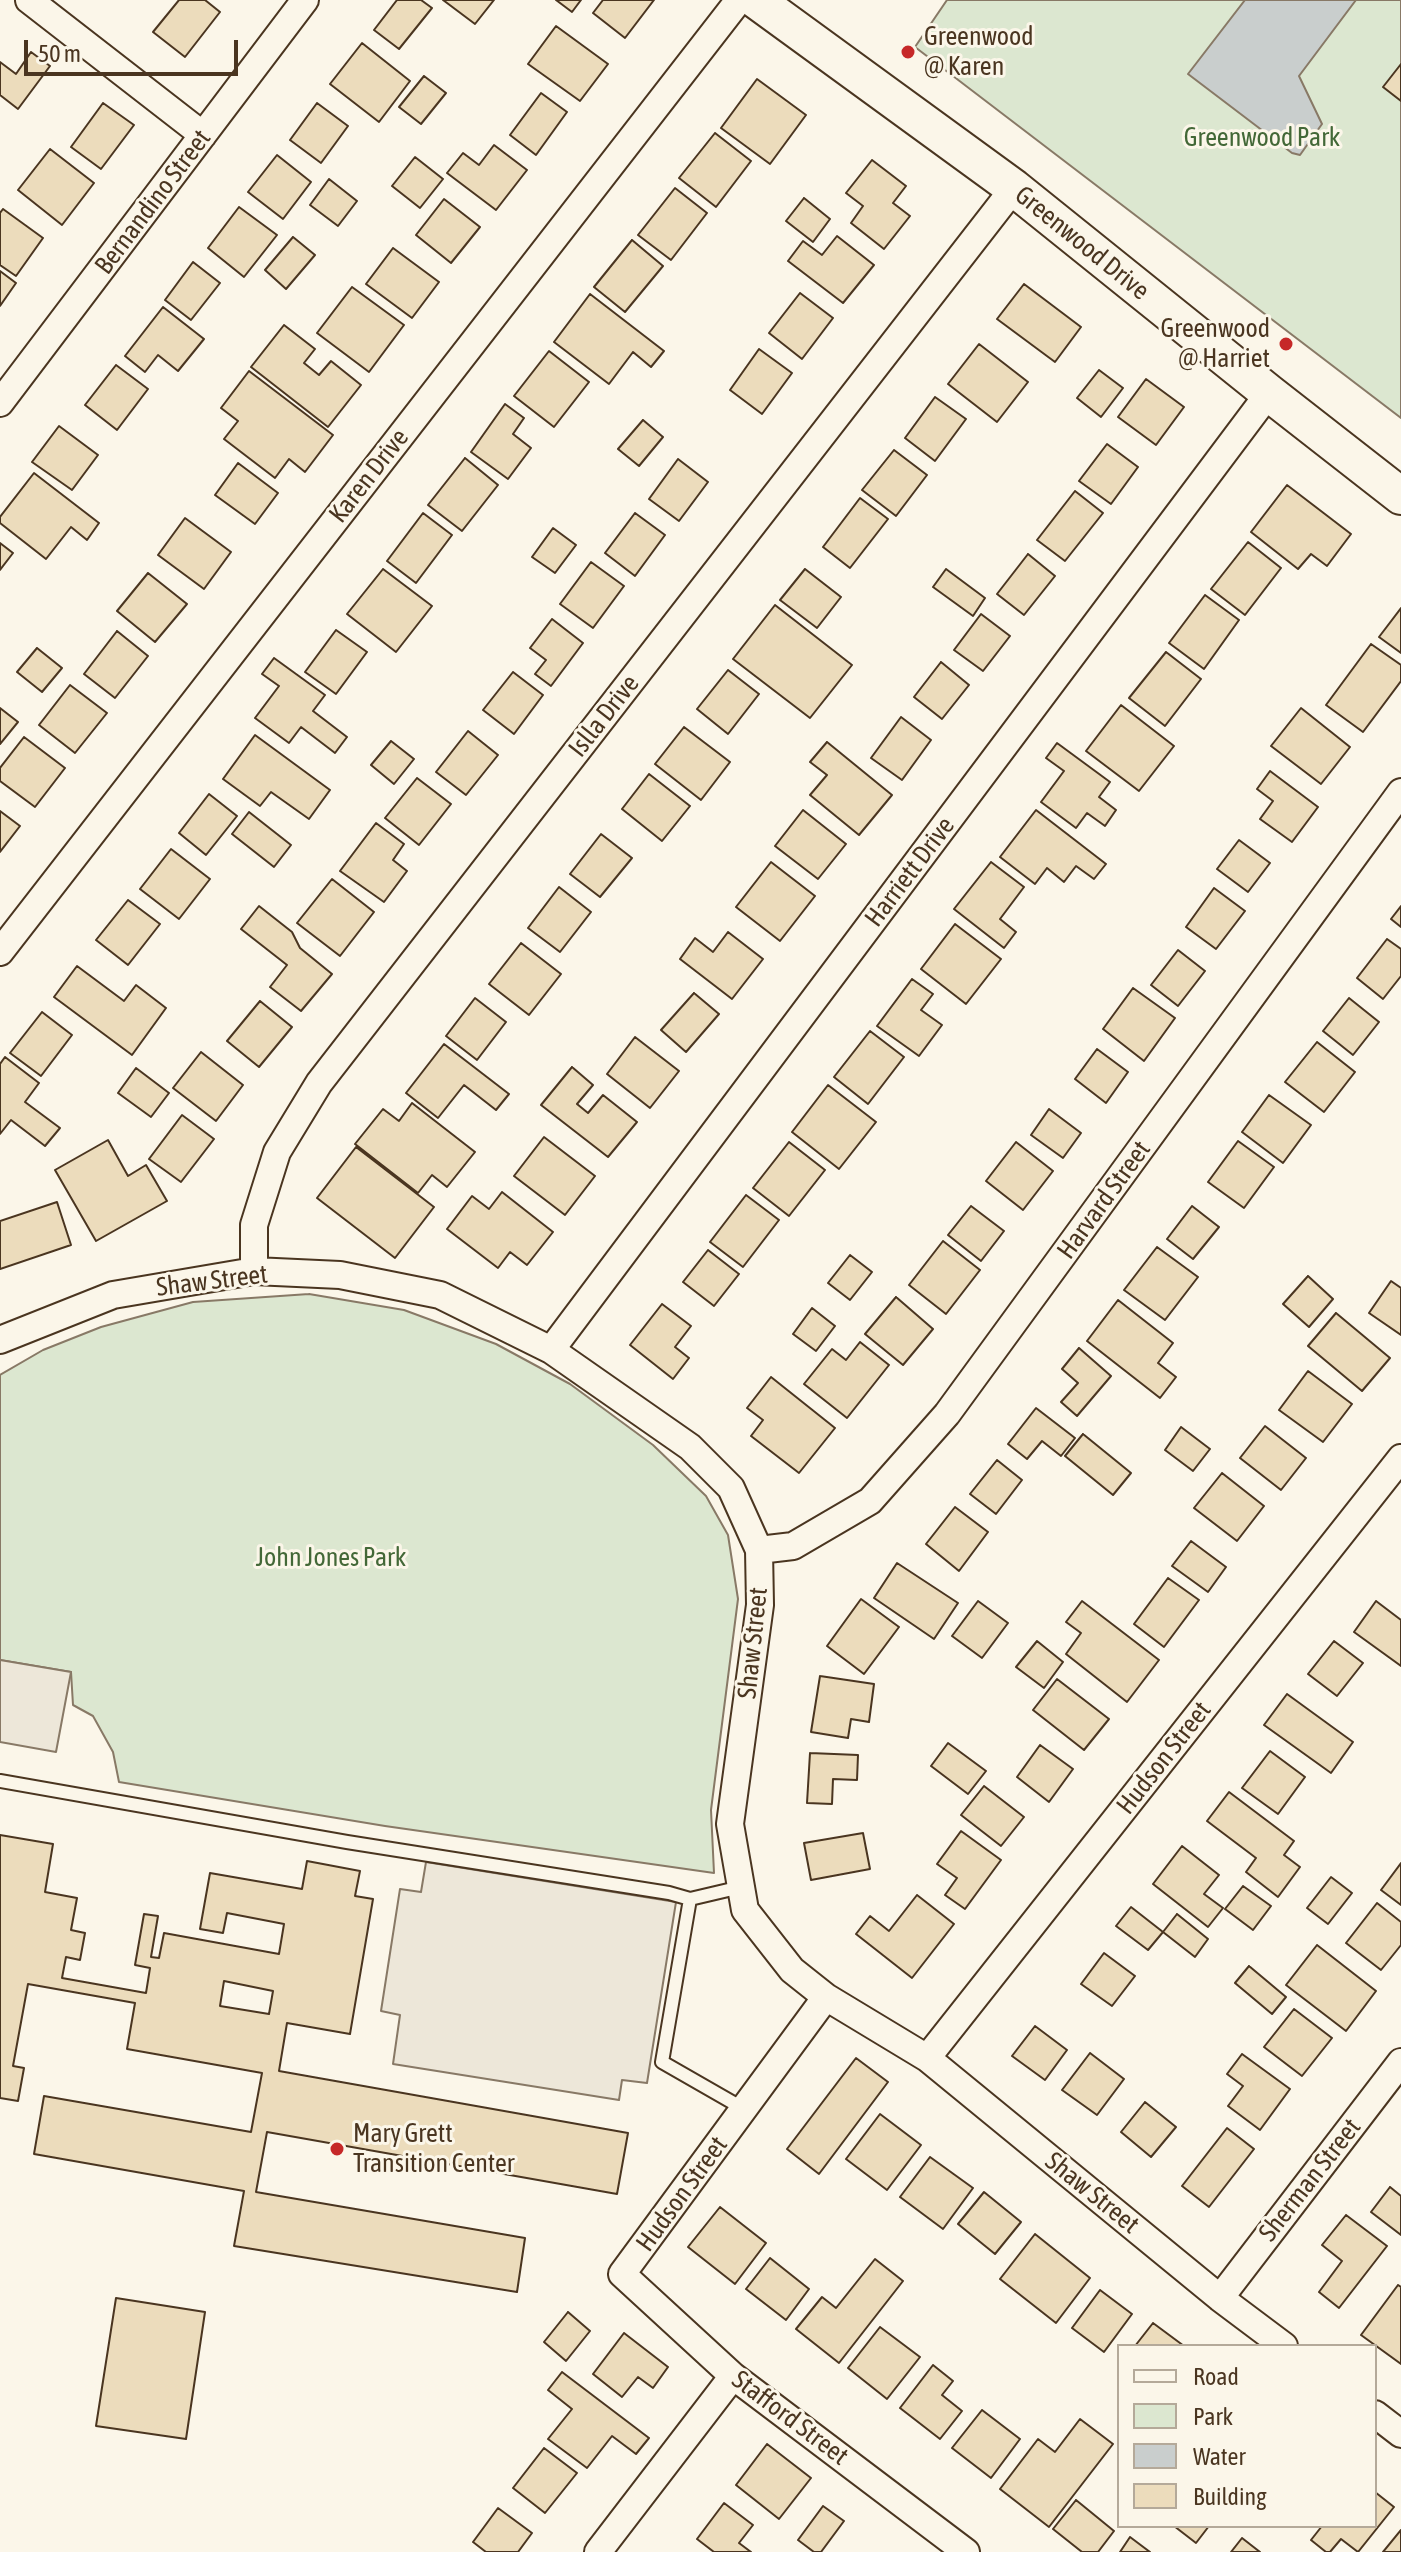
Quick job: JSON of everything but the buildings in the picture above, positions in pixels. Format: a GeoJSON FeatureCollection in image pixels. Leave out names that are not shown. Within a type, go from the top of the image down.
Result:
{"type":"FeatureCollection","features":[{"type":"Feature","properties":{"kind":"main road","name":"Greenwood Drive"},"geometry":{"type":"LineString","coordinates":[[756,0],[1014,188],[1401,496]]}},
{"type":"Feature","properties":{"kind":"street"},"geometry":{"type":"LineString","coordinates":[[29,0],[203,135]]}},
{"type":"Feature","properties":{"kind":"street","name":"Bernandino Street"},"geometry":{"type":"LineString","coordinates":[[0,403],[305,0]]}},
{"type":"Feature","properties":{"kind":"street","name":"Karen Drive"},"geometry":{"type":"LineString","coordinates":[[0,952],[739,0]]}},
{"type":"Feature","properties":{"kind":"street","name":"Islla Drive"},"geometry":{"type":"LineString","coordinates":[[254,1271],[254,1225],[277,1152],[319,1083],[1014,188]]}},
{"type":"Feature","properties":{"kind":"street","name":"Harriett Drive"},"geometry":{"type":"LineString","coordinates":[[551,1350],[1269,393]]}},
{"type":"Feature","properties":{"kind":"street","name":"Harvard Street"},"geometry":{"type":"LineString","coordinates":[[759,1550],[793,1546],[870,1501],[947,1414],[1401,792]]}},
{"type":"Feature","properties":{"kind":"street","name":"Shaw Street"},"geometry":{"type":"LineString","coordinates":[[0,1340],[113,1295],[254,1271],[340,1275],[440,1295],[551,1350],[690,1447],[731,1488],[759,1550],[760,1605],[730,1824],[745,1910],[792,1970],[826,1997],[927,2058],[1220,2298],[1281,2344]]}},
{"type":"Feature","properties":{"kind":"street","name":"Hudson Street"},"geometry":{"type":"LineString","coordinates":[[927,2058],[1401,1458]]}},
{"type":"Feature","properties":{"kind":"street","name":"Hudson Street"},"geometry":{"type":"LineString","coordinates":[[622,2274],[826,1997]]}},
{"type":"Feature","properties":{"kind":"street","name":"Sherman Street"},"geometry":{"type":"LineString","coordinates":[[1220,2298],[1401,2062]]}},
{"type":"Feature","properties":{"kind":"street","name":"Stafford Street"},"geometry":{"type":"LineString","coordinates":[[622,2274],[733,2376],[966,2552]]}},
{"type":"Feature","properties":{"kind":"street"},"geometry":{"type":"LineString","coordinates":[[598,2552],[733,2376]]}},
{"type":"Feature","properties":{"kind":"street"},"geometry":{"type":"LineString","coordinates":[[1377,2416],[1401,2434]]}},
{"type":"Feature","properties":{"kind":"lane"},"geometry":{"type":"LineString","coordinates":[[0,1781],[690,1899],[741,1887]]}},
{"type":"Feature","properties":{"kind":"lane"},"geometry":{"type":"LineString","coordinates":[[690,1899],[662,2062],[744,2109]]}},
{"type":"Feature","properties":{"kind":"green space","name":"Greenwood Park"},"geometry":{"type":"Polygon","coordinates":[[[947,0],[1401,0],[1401,418],[915,47],[947,0]]]}},
{"type":"Feature","properties":{"kind":"green space","name":"John Jones Park"},"geometry":{"type":"Polygon","coordinates":[[[309,1294],[404,1310],[496,1344],[570,1384],[653,1445],[706,1496],[728,1535],[738,1599],[711,1810],[714,1873],[385,1826],[119,1782],[113,1752],[93,1716],[73,1705],[71,1672],[0,1660],[0,1375],[43,1350],[101,1327],[193,1302],[309,1294]]]}},
{"type":"Feature","properties":{"kind":"shaded area"},"geometry":{"type":"Polygon","coordinates":[[[0,1660],[71,1672],[56,1752],[0,1742],[0,1660]]]}},
{"type":"Feature","properties":{"kind":"shaded area"},"geometry":{"type":"Polygon","coordinates":[[[426,1862],[676,1902],[647,2083],[622,2080],[619,2100],[393,2064],[400,2015],[381,2011],[400,1889],[421,1892],[426,1862]]]}},
{"type":"Feature","properties":{"kind":"water"},"geometry":{"type":"Polygon","coordinates":[[[1245,0],[1356,0],[1299,76],[1322,124],[1300,155],[1292,153],[1188,74],[1245,0]]]}},
{"type":"Feature","properties":{"kind":"place","name":"Greenwood @ Karen"},"geometry":{"type":"Point","coordinates":[908,52]}},
{"type":"Feature","properties":{"kind":"place","name":"Greenwood @ Harriet"},"geometry":{"type":"Point","coordinates":[1286,344]}},
{"type":"Feature","properties":{"kind":"place","name":"Mary Grett Transition Center"},"geometry":{"type":"Point","coordinates":[337,2149]}}]}
